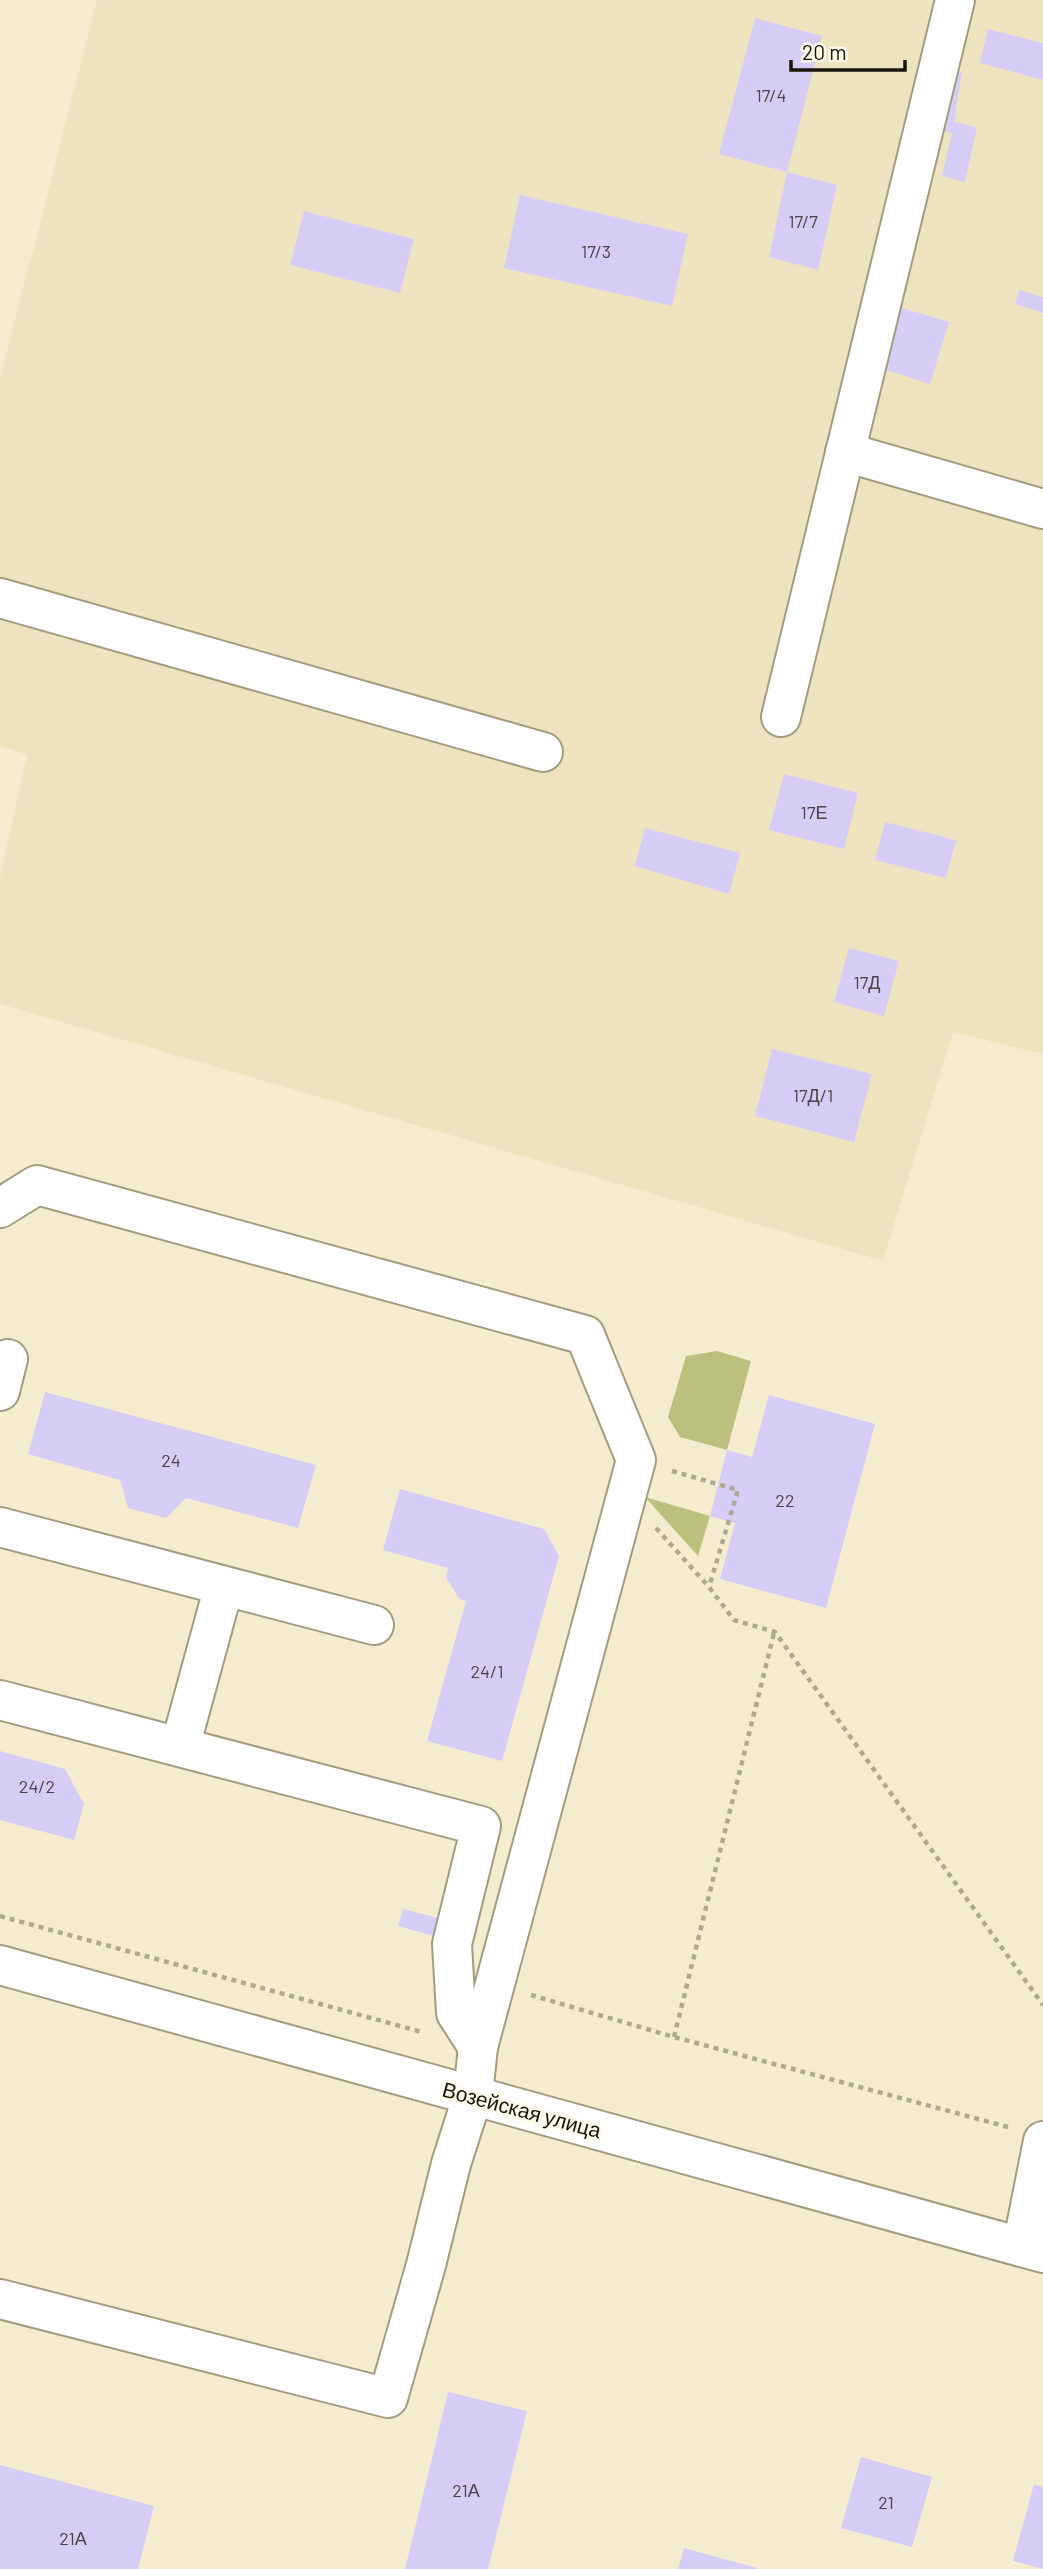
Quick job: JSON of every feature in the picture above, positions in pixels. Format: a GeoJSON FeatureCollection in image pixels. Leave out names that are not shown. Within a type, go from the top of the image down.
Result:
{"type":"FeatureCollection","features":[{"type":"Feature","properties":{"kind":"main road"},"geometry":{"type":"LineString","coordinates":[[781,717],[955,0]]}},
{"type":"Feature","properties":{"kind":"main road"},"geometry":{"type":"LineString","coordinates":[[845,452],[1043,509]]}},
{"type":"Feature","properties":{"kind":"main road"},"geometry":{"type":"LineString","coordinates":[[0,597],[543,752]]}},
{"type":"Feature","properties":{"kind":"main road"},"geometry":{"type":"LineString","coordinates":[[0,1209],[37,1185],[585,1335],[631,1478],[478,2048],[472,2095],[388,2398],[0,2299]]}},
{"type":"Feature","properties":{"kind":"main road"},"geometry":{"type":"LineString","coordinates":[[0,1527],[374,1625]]}},
{"type":"Feature","properties":{"kind":"main road"},"geometry":{"type":"LineString","coordinates":[[180,1747],[224,1586]]}},
{"type":"Feature","properties":{"kind":"main road"},"geometry":{"type":"LineString","coordinates":[[0,1700],[481,1826],[452,1944],[456,2013],[478,2048]]}},
{"type":"Feature","properties":{"kind":"main road","name":"Возейская улица"},"geometry":{"type":"LineString","coordinates":[[0,1965],[1032,2250]]}},
{"type":"Feature","properties":{"kind":"main road"},"geometry":{"type":"LineString","coordinates":[[1032,2250],[1043,2141]]}},
{"type":"Feature","properties":{"kind":"path"},"geometry":{"type":"LineString","coordinates":[[631,1478],[738,1490],[709,1587]]}},
{"type":"Feature","properties":{"kind":"path"},"geometry":{"type":"LineString","coordinates":[[631,1478],[734,1619],[775,1632],[1043,2005]]}},
{"type":"Feature","properties":{"kind":"path"},"geometry":{"type":"LineString","coordinates":[[674,2036],[775,1632]]}},
{"type":"Feature","properties":{"kind":"shaded area"},"geometry":{"type":"Polygon","coordinates":[[[97,0],[1043,0],[1043,1054],[953,1032],[883,1261],[0,1004],[0,878],[27,755],[0,746],[0,379],[97,0]]]}},
{"type":"Feature","properties":{"kind":"green space"},"geometry":{"type":"Polygon","coordinates":[[[717,1351],[751,1361],[727,1450],[680,1437],[668,1417],[686,1356],[717,1351]]]}},
{"type":"Feature","properties":{"kind":"green space"},"geometry":{"type":"Polygon","coordinates":[[[645,1497],[710,1516],[698,1556],[645,1497]]]}},
{"type":"Feature","properties":{"kind":"building"},"geometry":{"type":"Polygon","coordinates":[[[755,18],[822,36],[787,172],[719,154],[755,18]]]}},
{"type":"Feature","properties":{"kind":"building"},"geometry":{"type":"Polygon","coordinates":[[[988,29],[1043,43],[1043,80],[980,63],[988,29]]]}},
{"type":"Feature","properties":{"kind":"building"},"geometry":{"type":"Polygon","coordinates":[[[920,63],[962,72],[954,122],[977,127],[965,182],[942,176],[952,133],[906,120],[920,63]]]}},
{"type":"Feature","properties":{"kind":"building"},"geometry":{"type":"Polygon","coordinates":[[[787,172],[837,185],[818,270],[769,257],[787,172]]]}},
{"type":"Feature","properties":{"kind":"building"},"geometry":{"type":"Polygon","coordinates":[[[520,195],[688,234],[672,306],[504,268],[520,195]]]}},
{"type":"Feature","properties":{"kind":"building"},"geometry":{"type":"Polygon","coordinates":[[[304,211],[414,239],[400,293],[290,265],[304,211]]]}},
{"type":"Feature","properties":{"kind":"building"},"geometry":{"type":"Polygon","coordinates":[[[1019,290],[1043,297],[1043,313],[1015,304],[1019,290]]]}},
{"type":"Feature","properties":{"kind":"building"},"geometry":{"type":"Polygon","coordinates":[[[899,307],[949,322],[930,384],[883,369],[899,307]]]}},
{"type":"Feature","properties":{"kind":"building"},"geometry":{"type":"Polygon","coordinates":[[[784,774],[858,793],[844,849],[769,830],[784,774]]]}},
{"type":"Feature","properties":{"kind":"building"},"geometry":{"type":"Polygon","coordinates":[[[885,822],[956,840],[946,878],[875,860],[885,822]]]}},
{"type":"Feature","properties":{"kind":"building"},"geometry":{"type":"Polygon","coordinates":[[[645,828],[740,853],[729,894],[635,866],[645,828]]]}},
{"type":"Feature","properties":{"kind":"building"},"geometry":{"type":"Polygon","coordinates":[[[849,948],[899,961],[884,1016],[834,1002],[849,948]]]}},
{"type":"Feature","properties":{"kind":"building"},"geometry":{"type":"Polygon","coordinates":[[[772,1049],[872,1074],[854,1142],[755,1116],[772,1049]]]}},
{"type":"Feature","properties":{"kind":"building"},"geometry":{"type":"Polygon","coordinates":[[[45,1392],[316,1465],[298,1528],[186,1498],[166,1518],[128,1508],[120,1480],[28,1454],[45,1392]]]}},
{"type":"Feature","properties":{"kind":"building"},"geometry":{"type":"Polygon","coordinates":[[[769,1395],[875,1424],[826,1608],[720,1579],[735,1523],[710,1516],[727,1450],[752,1457],[769,1395]]]}},
{"type":"Feature","properties":{"kind":"building"},"geometry":{"type":"Polygon","coordinates":[[[400,1489],[544,1529],[559,1556],[502,1761],[427,1741],[466,1601],[459,1599],[446,1577],[448,1568],[383,1550],[400,1489]]]}},
{"type":"Feature","properties":{"kind":"building"},"geometry":{"type":"Polygon","coordinates":[[[0,1751],[65,1769],[84,1804],[74,1840],[0,1820],[0,1751]]]}},
{"type":"Feature","properties":{"kind":"building"},"geometry":{"type":"Polygon","coordinates":[[[403,1909],[442,1919],[437,1937],[398,1926],[403,1909]]]}},
{"type":"Feature","properties":{"kind":"building"},"geometry":{"type":"Polygon","coordinates":[[[448,2392],[527,2411],[488,2569],[405,2569],[448,2392]]]}},
{"type":"Feature","properties":{"kind":"building"},"geometry":{"type":"Polygon","coordinates":[[[861,2457],[932,2477],[912,2547],[841,2528],[861,2457]]]}},
{"type":"Feature","properties":{"kind":"building"},"geometry":{"type":"Polygon","coordinates":[[[0,2465],[154,2506],[138,2569],[0,2569],[0,2465]]]}},
{"type":"Feature","properties":{"kind":"building"},"geometry":{"type":"Polygon","coordinates":[[[1034,2484],[1043,2487],[1043,2569],[1013,2561],[1034,2484]]]}},
{"type":"Feature","properties":{"kind":"building"},"geometry":{"type":"Polygon","coordinates":[[[684,2548],[757,2568],[757,2569],[678,2569],[684,2548]]]}}]}
